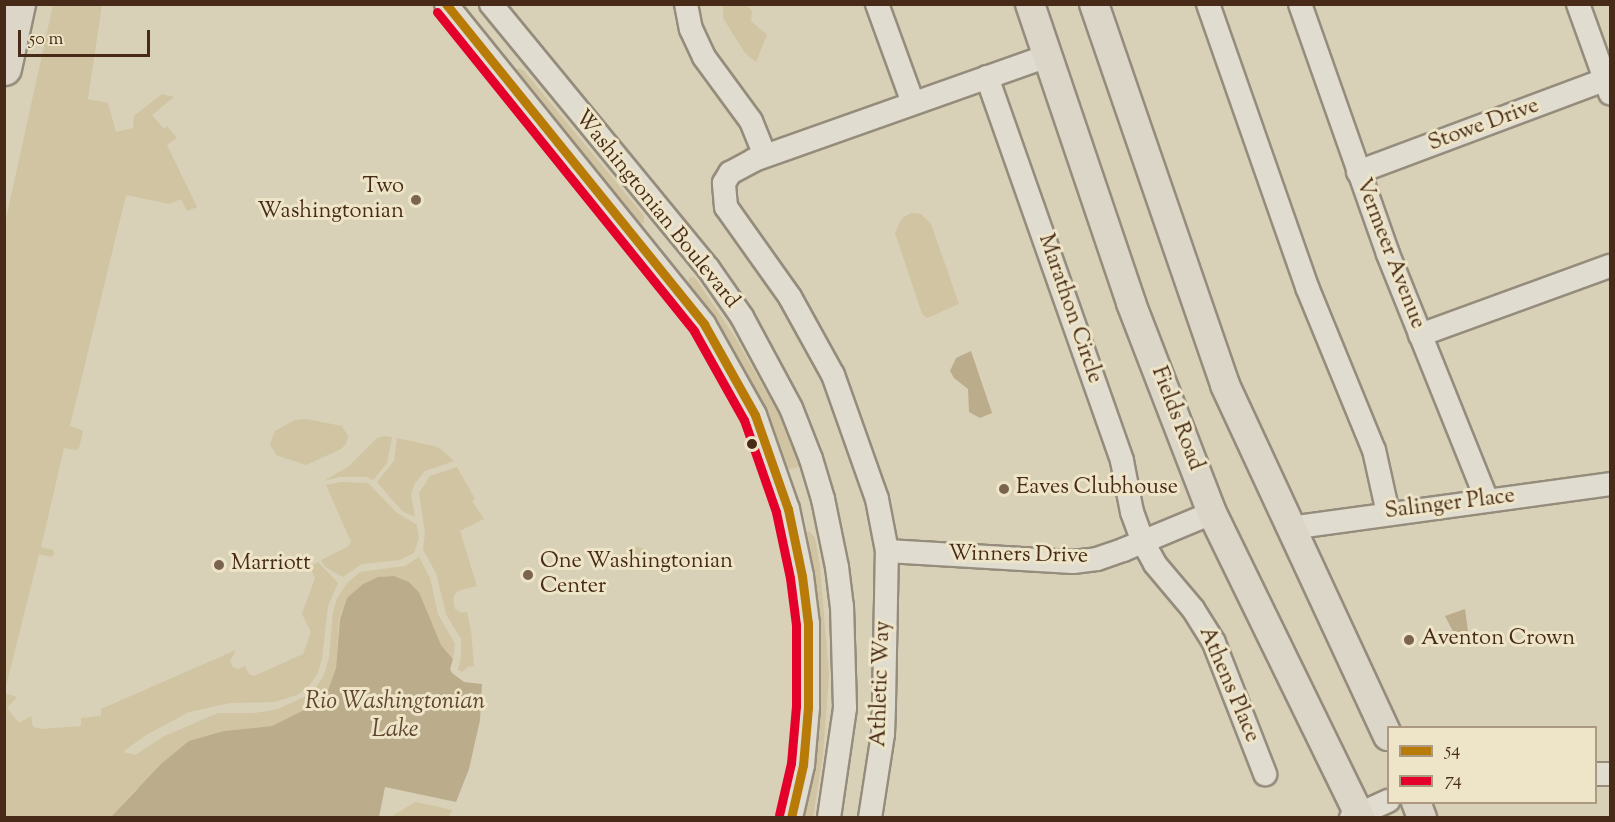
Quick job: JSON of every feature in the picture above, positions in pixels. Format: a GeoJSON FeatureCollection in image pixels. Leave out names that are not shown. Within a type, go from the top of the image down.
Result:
{"type":"FeatureCollection","features":[{"type":"Feature","properties":{"kind":"highway"},"geometry":{"type":"LineString","coordinates":[[4,68],[18,4]]}},
{"type":"Feature","properties":{"kind":"main road","name":"Fields Road"},"geometry":{"type":"LineString","coordinates":[[1030,4],[1131,303],[1212,513],[1357,816]]}},
{"type":"Feature","properties":{"kind":"main road"},"geometry":{"type":"LineString","coordinates":[[1094,4],[1225,385],[1387,732]]}},
{"type":"Feature","properties":{"kind":"street","name":"Washingtonian Boulevard"},"geometry":{"type":"LineString","coordinates":[[446,4],[493,66],[704,324],[755,415],[788,510],[802,576],[809,660],[803,765],[792,818]]}},
{"type":"Feature","properties":{"kind":"street","name":"Washingtonian Boulevard"},"geometry":{"type":"LineString","coordinates":[[491,4],[521,44],[686,242],[742,317],[766,359],[807,449],[823,499],[837,567],[844,651],[845,708],[829,818]]}},
{"type":"Feature","properties":{"kind":"street"},"geometry":{"type":"LineString","coordinates":[[686,4],[691,28],[704,57],[751,121],[765,155]]}},
{"type":"Feature","properties":{"kind":"street"},"geometry":{"type":"LineString","coordinates":[[877,4],[913,103]]}},
{"type":"Feature","properties":{"kind":"street"},"geometry":{"type":"LineString","coordinates":[[1208,4],[1307,287],[1374,450],[1388,513]]}},
{"type":"Feature","properties":{"kind":"street"},"geometry":{"type":"LineString","coordinates":[[1578,4],[1609,84]]}},
{"type":"Feature","properties":{"kind":"street","name":"Vermeer Avenue"},"geometry":{"type":"LineString","coordinates":[[1303,5],[1358,172],[1420,336],[1487,500]]}},
{"type":"Feature","properties":{"kind":"street"},"geometry":{"type":"LineString","coordinates":[[493,66],[521,44]]}},
{"type":"Feature","properties":{"kind":"street"},"geometry":{"type":"LineString","coordinates":[[887,551],[877,499],[833,375],[790,297],[726,207],[724,183],[730,173],[765,155],[1048,56]]}},
{"type":"Feature","properties":{"kind":"street","name":"Marathon Circle"},"geometry":{"type":"LineString","coordinates":[[987,77],[1122,461],[1132,512],[1143,542]]}},
{"type":"Feature","properties":{"kind":"street","name":"Stowe Drive"},"geometry":{"type":"LineString","coordinates":[[1358,172],[1609,84]]}},
{"type":"Feature","properties":{"kind":"street"},"geometry":{"type":"LineString","coordinates":[[657,264],[686,242]]}},
{"type":"Feature","properties":{"kind":"street"},"geometry":{"type":"LineString","coordinates":[[1420,336],[1611,266]]}},
{"type":"Feature","properties":{"kind":"street","name":"Salinger Place"},"geometry":{"type":"LineString","coordinates":[[1290,528],[1611,484]]}},
{"type":"Feature","properties":{"kind":"street"},"geometry":{"type":"LineString","coordinates":[[788,510],[823,499]]}},
{"type":"Feature","properties":{"kind":"street","name":"Winners Drive"},"geometry":{"type":"LineString","coordinates":[[887,551],[1073,562],[1097,559],[1212,513]]}},
{"type":"Feature","properties":{"kind":"street","name":"Athens Place"},"geometry":{"type":"LineString","coordinates":[[1143,542],[1155,564],[1193,609],[1215,643],[1265,774]]}},
{"type":"Feature","properties":{"kind":"street","name":"Athletic Way"},"geometry":{"type":"LineString","coordinates":[[870,818],[883,734],[887,551]]}},
{"type":"Feature","properties":{"kind":"street"},"geometry":{"type":"LineString","coordinates":[[1357,816],[1387,802]]}},
{"type":"Feature","properties":{"kind":"shaded area"},"geometry":{"type":"Polygon","coordinates":[[[53,5],[102,5],[88,99],[108,103],[116,132],[133,128],[134,116],[162,94],[174,97],[152,115],[164,129],[167,126],[177,138],[167,145],[197,207],[187,211],[181,199],[169,204],[126,195],[70,426],[83,431],[79,448],[76,450],[64,448],[41,547],[53,550],[54,554],[51,557],[39,554],[5,690],[5,223],[53,5]]]}},
{"type":"Feature","properties":{"kind":"shaded area"},"geometry":{"type":"Polygon","coordinates":[[[746,5],[752,11],[751,21],[767,35],[756,62],[745,53],[723,18],[723,6],[746,5]]]}},
{"type":"Feature","properties":{"kind":"shaded area"},"geometry":{"type":"Polygon","coordinates":[[[518,68],[524,71],[644,216],[644,223],[638,224],[514,73],[518,68]]]}},
{"type":"Feature","properties":{"kind":"shaded area"},"geometry":{"type":"Polygon","coordinates":[[[911,213],[921,214],[931,224],[959,304],[927,318],[922,314],[895,233],[902,218],[911,213]]]}},
{"type":"Feature","properties":{"kind":"shaded area"},"geometry":{"type":"Polygon","coordinates":[[[690,277],[695,278],[735,337],[801,454],[802,464],[796,468],[788,469],[783,462],[735,356],[687,286],[690,277]]]}},
{"type":"Feature","properties":{"kind":"shaded area"},"geometry":{"type":"Polygon","coordinates":[[[306,419],[342,426],[348,436],[346,444],[341,449],[306,465],[276,455],[270,444],[275,431],[295,420],[306,419]]]}},
{"type":"Feature","properties":{"kind":"shaded area"},"geometry":{"type":"Polygon","coordinates":[[[392,437],[387,463],[373,480],[366,477],[339,477],[324,481],[349,466],[377,438],[392,437]]]}},
{"type":"Feature","properties":{"kind":"shaded area"},"geometry":{"type":"Polygon","coordinates":[[[397,438],[438,447],[454,461],[425,471],[415,483],[411,494],[415,517],[402,511],[377,482],[394,461],[397,438]]]}},
{"type":"Feature","properties":{"kind":"shaded area"},"geometry":{"type":"Polygon","coordinates":[[[457,467],[475,499],[472,501],[484,519],[460,531],[477,586],[457,591],[453,598],[455,609],[462,613],[467,612],[471,630],[474,666],[462,672],[458,670],[461,639],[446,614],[436,573],[423,550],[425,533],[419,493],[430,476],[457,467]]]}},
{"type":"Feature","properties":{"kind":"shaded area"},"geometry":{"type":"Polygon","coordinates":[[[341,482],[368,483],[396,512],[417,525],[419,538],[414,553],[400,560],[362,564],[343,577],[325,567],[321,560],[347,547],[351,542],[326,485],[341,482]]]}},
{"type":"Feature","properties":{"kind":"shaded area"},"geometry":{"type":"Polygon","coordinates":[[[809,531],[815,538],[820,567],[829,675],[823,754],[813,817],[801,818],[804,535],[809,531]]]}},
{"type":"Feature","properties":{"kind":"shaded area"},"geometry":{"type":"Polygon","coordinates":[[[637,547],[645,550],[648,558],[645,566],[637,569],[629,566],[626,558],[629,550],[637,547]]]}},
{"type":"Feature","properties":{"kind":"shaded area"},"geometry":{"type":"Polygon","coordinates":[[[419,557],[430,578],[438,614],[455,644],[453,658],[441,645],[419,592],[409,582],[394,576],[378,577],[363,584],[347,598],[339,619],[336,668],[327,693],[302,711],[272,726],[224,731],[135,790],[111,817],[5,818],[5,693],[17,697],[7,708],[19,723],[31,716],[33,727],[41,729],[81,726],[81,718],[101,716],[101,709],[236,650],[230,661],[233,667],[238,669],[245,666],[249,674],[254,676],[303,654],[311,632],[302,614],[315,578],[310,567],[318,562],[338,583],[328,606],[322,659],[317,675],[307,688],[297,695],[275,702],[230,703],[189,712],[146,735],[123,752],[135,755],[165,736],[218,713],[255,713],[278,709],[311,694],[323,677],[329,658],[333,612],[337,598],[348,582],[360,572],[405,566],[419,557]]]}},
{"type":"Feature","properties":{"kind":"shaded area"},"geometry":{"type":"Polygon","coordinates":[[[415,802],[452,810],[449,817],[391,817],[415,802]]]}},
{"type":"Feature","properties":{"kind":"water"},"geometry":{"type":"Polygon","coordinates":[[[971,351],[992,413],[980,418],[969,412],[968,389],[954,378],[950,371],[956,358],[971,351]]]}},
{"type":"Feature","properties":{"kind":"water","name":"Rio Washingtonian Lake"},"geometry":{"type":"Polygon","coordinates":[[[394,576],[409,582],[419,592],[441,645],[453,659],[450,669],[452,673],[464,682],[482,684],[480,720],[469,769],[456,802],[385,787],[379,817],[111,817],[161,764],[189,741],[224,731],[272,726],[302,711],[327,693],[336,668],[340,619],[347,598],[363,584],[378,577],[394,576]]]}},
{"type":"Feature","properties":{"kind":"water"},"geometry":{"type":"Polygon","coordinates":[[[1465,609],[1469,639],[1459,643],[1445,616],[1465,609]]]}},
{"type":"Feature","properties":{"kind":"transit line","name":"54"},"geometry":{"type":"LineString","coordinates":[[446,4],[704,324],[755,415],[788,509],[802,576],[808,624],[808,707],[803,765],[791,818]]}},
{"type":"Feature","properties":{"kind":"transit line","name":"74"},"geometry":{"type":"LineString","coordinates":[[437,12],[694,331],[744,420],[776,512],[790,578],[796,625],[796,706],[791,763],[779,815]]}},
{"type":"Feature","properties":{"kind":"place","name":"Two Washingtonian"},"geometry":{"type":"Point","coordinates":[416,200]}},
{"type":"Feature","properties":{"kind":"place","name":"Eaves Clubhouse"},"geometry":{"type":"Point","coordinates":[1004,489]}},
{"type":"Feature","properties":{"kind":"place","name":"Marriott"},"geometry":{"type":"Point","coordinates":[219,565]}},
{"type":"Feature","properties":{"kind":"place","name":"One Washingtonian Center"},"geometry":{"type":"Point","coordinates":[528,575]}},
{"type":"Feature","properties":{"kind":"place","name":"Aventon Crown"},"geometry":{"type":"Point","coordinates":[1409,640]}}]}
